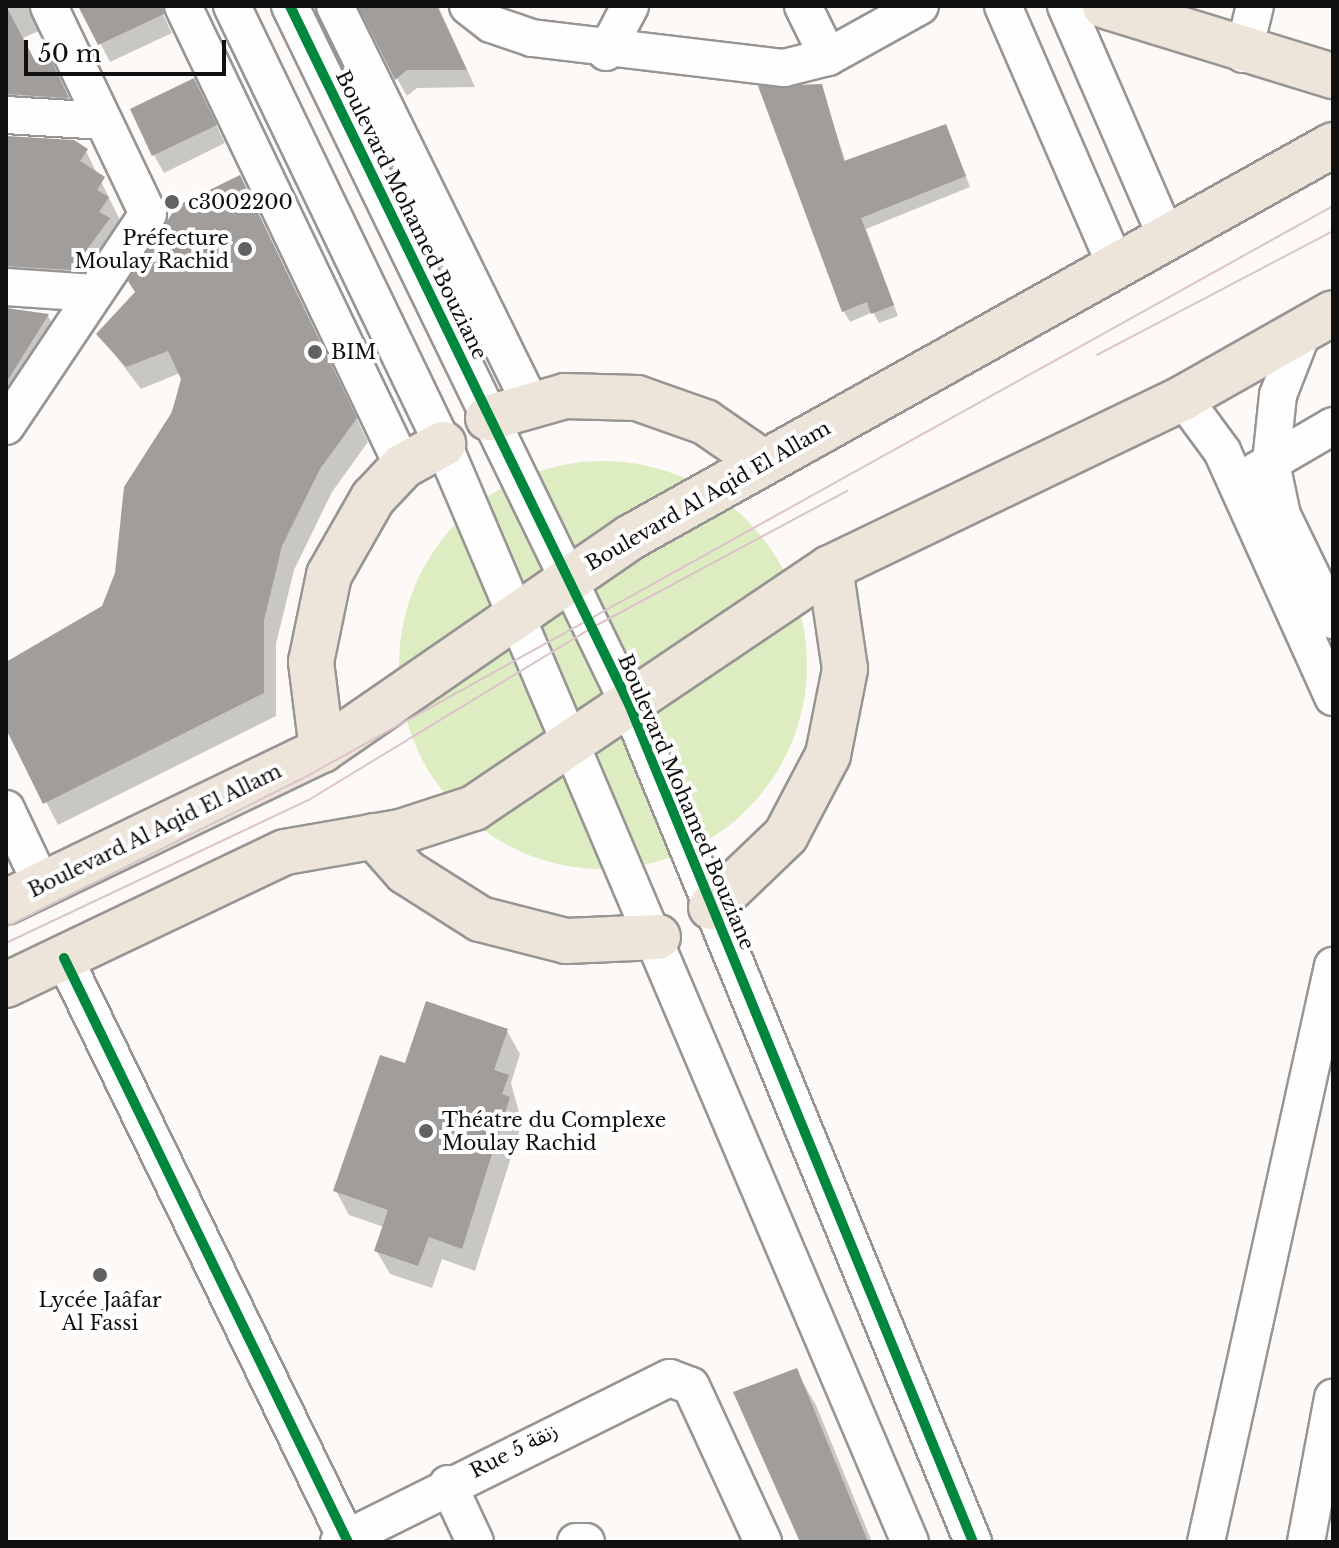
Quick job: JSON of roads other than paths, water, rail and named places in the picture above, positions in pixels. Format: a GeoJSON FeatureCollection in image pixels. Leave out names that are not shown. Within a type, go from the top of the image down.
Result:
{"type":"FeatureCollection","features":[{"type":"Feature","properties":{"kind":"main road"},"geometry":{"type":"LineString","coordinates":[[1105,6],[1243,54],[1333,76]]}},
{"type":"Feature","properties":{"kind":"main road","name":"Boulevard Al Aqid El Allam"},"geometry":{"type":"LineString","coordinates":[[24,893],[322,750],[566,578],[763,462],[1115,263],[1333,145]]}},
{"type":"Feature","properties":{"kind":"main road"},"geometry":{"type":"LineString","coordinates":[[6,985],[285,852],[374,836],[474,808],[830,568],[1183,398],[1318,322]]}},
{"type":"Feature","properties":{"kind":"main road"},"geometry":{"type":"LineString","coordinates":[[488,418],[530,402],[601,395],[672,407],[763,462]]}},
{"type":"Feature","properties":{"kind":"main road"},"geometry":{"type":"LineString","coordinates":[[322,750],[311,662],[321,603],[348,535],[403,466],[443,444]]}},
{"type":"Feature","properties":{"kind":"main road"},"geometry":{"type":"LineString","coordinates":[[711,907],[786,835],[828,755],[845,669],[830,568]]}},
{"type":"Feature","properties":{"kind":"main road"},"geometry":{"type":"LineString","coordinates":[[374,836],[406,872],[480,919],[566,941],[658,937]]}},
{"type":"Feature","properties":{"kind":"street"},"geometry":{"type":"LineString","coordinates":[[6,426],[148,214],[49,6]]}},
{"type":"Feature","properties":{"kind":"street"},"geometry":{"type":"LineString","coordinates":[[183,6],[403,466]]}},
{"type":"Feature","properties":{"kind":"street"},"geometry":{"type":"LineString","coordinates":[[232,6],[443,444],[570,745],[658,937],[910,1542]]}},
{"type":"Feature","properties":{"kind":"street","name":"Boulevard Mohamed Bouziane"},"geometry":{"type":"LineString","coordinates":[[290,6],[629,704],[973,1542]]}},
{"type":"Feature","properties":{"kind":"street"},"geometry":{"type":"LineString","coordinates":[[335,6],[530,402]]}},
{"type":"Feature","properties":{"kind":"street"},"geometry":{"type":"LineString","coordinates":[[468,6],[510,33],[606,52],[784,68],[828,57],[920,6]]}},
{"type":"Feature","properties":{"kind":"street"},"geometry":{"type":"LineString","coordinates":[[606,52],[630,6]]}},
{"type":"Feature","properties":{"kind":"street"},"geometry":{"type":"LineString","coordinates":[[803,6],[828,57]]}},
{"type":"Feature","properties":{"kind":"street"},"geometry":{"type":"LineString","coordinates":[[1003,6],[1115,263]]}},
{"type":"Feature","properties":{"kind":"street"},"geometry":{"type":"LineString","coordinates":[[1066,6],[1166,236]]}},
{"type":"Feature","properties":{"kind":"street"},"geometry":{"type":"LineString","coordinates":[[1243,54],[1255,6]]}},
{"type":"Feature","properties":{"kind":"street"},"geometry":{"type":"LineString","coordinates":[[6,115],[103,121]]}},
{"type":"Feature","properties":{"kind":"street"},"geometry":{"type":"LineString","coordinates":[[6,287],[94,293]]}},
{"type":"Feature","properties":{"kind":"street"},"geometry":{"type":"LineString","coordinates":[[1318,322],[1278,395],[1271,463],[1282,515],[1313,589],[1333,697]]}},
{"type":"Feature","properties":{"kind":"street"},"geometry":{"type":"LineString","coordinates":[[1183,398],[1333,620]]}},
{"type":"Feature","properties":{"kind":"street"},"geometry":{"type":"LineString","coordinates":[[1237,481],[1333,426]]}},
{"type":"Feature","properties":{"kind":"street"},"geometry":{"type":"LineString","coordinates":[[6,809],[24,893]]}},
{"type":"Feature","properties":{"kind":"street"},"geometry":{"type":"LineString","coordinates":[[64,958],[345,1541]]}},
{"type":"Feature","properties":{"kind":"street"},"geometry":{"type":"LineString","coordinates":[[1206,1542],[1333,966]]}},
{"type":"Feature","properties":{"kind":"street","name":"Rue 5 زنقة"},"geometry":{"type":"LineString","coordinates":[[345,1541],[448,1484],[659,1379],[691,1386],[763,1542]]}},
{"type":"Feature","properties":{"kind":"street"},"geometry":{"type":"LineString","coordinates":[[1306,1542],[1333,1398]]}},
{"type":"Feature","properties":{"kind":"street"},"geometry":{"type":"LineString","coordinates":[[448,1484],[475,1542]]}},
{"type":"Feature","properties":{"kind":"street"},"geometry":{"type":"LineString","coordinates":[[576,1542],[586,1542]]}},
{"type":"Feature","properties":{"kind":"tram line"},"geometry":{"type":"LineString","coordinates":[[6,927],[300,780],[1333,206]]}},
{"type":"Feature","properties":{"kind":"tram line"},"geometry":{"type":"LineString","coordinates":[[1097,355],[1333,231]]}},
{"type":"Feature","properties":{"kind":"tram line"},"geometry":{"type":"LineString","coordinates":[[6,943],[307,801],[597,625],[847,491]]}},
{"type":"Feature","properties":{"kind":"place","name":"c3002200"},"geometry":{"type":"Point","coordinates":[172,202]}},
{"type":"Feature","properties":{"kind":"place","name":"Préfecture Moulay Rachid"},"geometry":{"type":"Point","coordinates":[245,249]}},
{"type":"Feature","properties":{"kind":"place","name":"BIM"},"geometry":{"type":"Point","coordinates":[315,352]}},
{"type":"Feature","properties":{"kind":"place","name":"Théatre du Complexe Moulay Rachid"},"geometry":{"type":"Point","coordinates":[426,1131]}},
{"type":"Feature","properties":{"kind":"place","name":"Lycée Jaâfar Al Fassi"},"geometry":{"type":"Point","coordinates":[100,1275]}}]}
